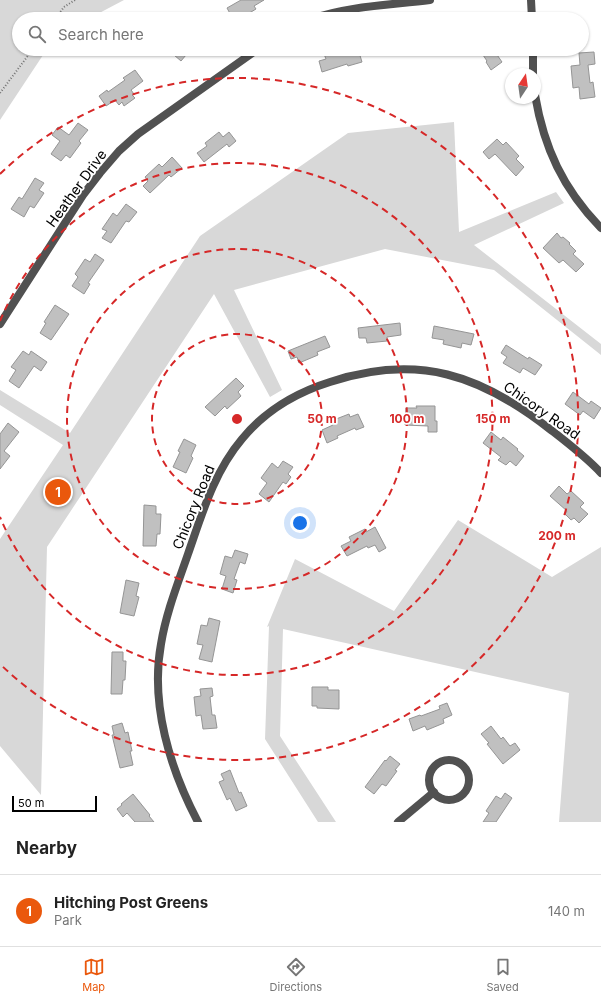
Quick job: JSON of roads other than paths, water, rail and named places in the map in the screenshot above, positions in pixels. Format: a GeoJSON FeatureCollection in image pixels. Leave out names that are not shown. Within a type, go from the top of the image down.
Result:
{"type":"FeatureCollection","features":[{"type":"Feature","properties":{"kind":"street"},"geometry":{"type":"LineString","coordinates":[[335,12],[430,0]]}},
{"type":"Feature","properties":{"kind":"street"},"geometry":{"type":"LineString","coordinates":[[531,0],[532,12]]}},
{"type":"Feature","properties":{"kind":"street","name":"Heather Drive"},"geometry":{"type":"LineString","coordinates":[[0,324],[83,194],[119,151],[138,134],[248,56]]}},
{"type":"Feature","properties":{"kind":"street"},"geometry":{"type":"LineString","coordinates":[[533,56],[533,68]]}},
{"type":"Feature","properties":{"kind":"street"},"geometry":{"type":"LineString","coordinates":[[537,104],[544,136],[556,165],[574,197],[601,228]]}},
{"type":"Feature","properties":{"kind":"street","name":"Chicory Road"},"geometry":{"type":"LineString","coordinates":[[198,822],[178,779],[164,730],[158,688],[160,646],[169,609],[206,503],[226,460],[255,424],[293,396],[346,376],[375,371],[406,369],[436,372],[463,378],[492,390],[518,406],[570,445],[601,473]]}},
{"type":"Feature","properties":{"kind":"street"},"geometry":{"type":"LineString","coordinates":[[451,760],[460,763],[466,769],[469,784],[461,796],[447,799],[434,792],[430,784],[430,779],[432,770],[438,764],[451,760]]}},
{"type":"Feature","properties":{"kind":"street"},"geometry":{"type":"LineString","coordinates":[[398,822],[434,792]]}},
{"type":"Feature","properties":{"kind":"place","name":"Hitching Post Greens"},"geometry":{"type":"Point","coordinates":[58,492]}}]}
